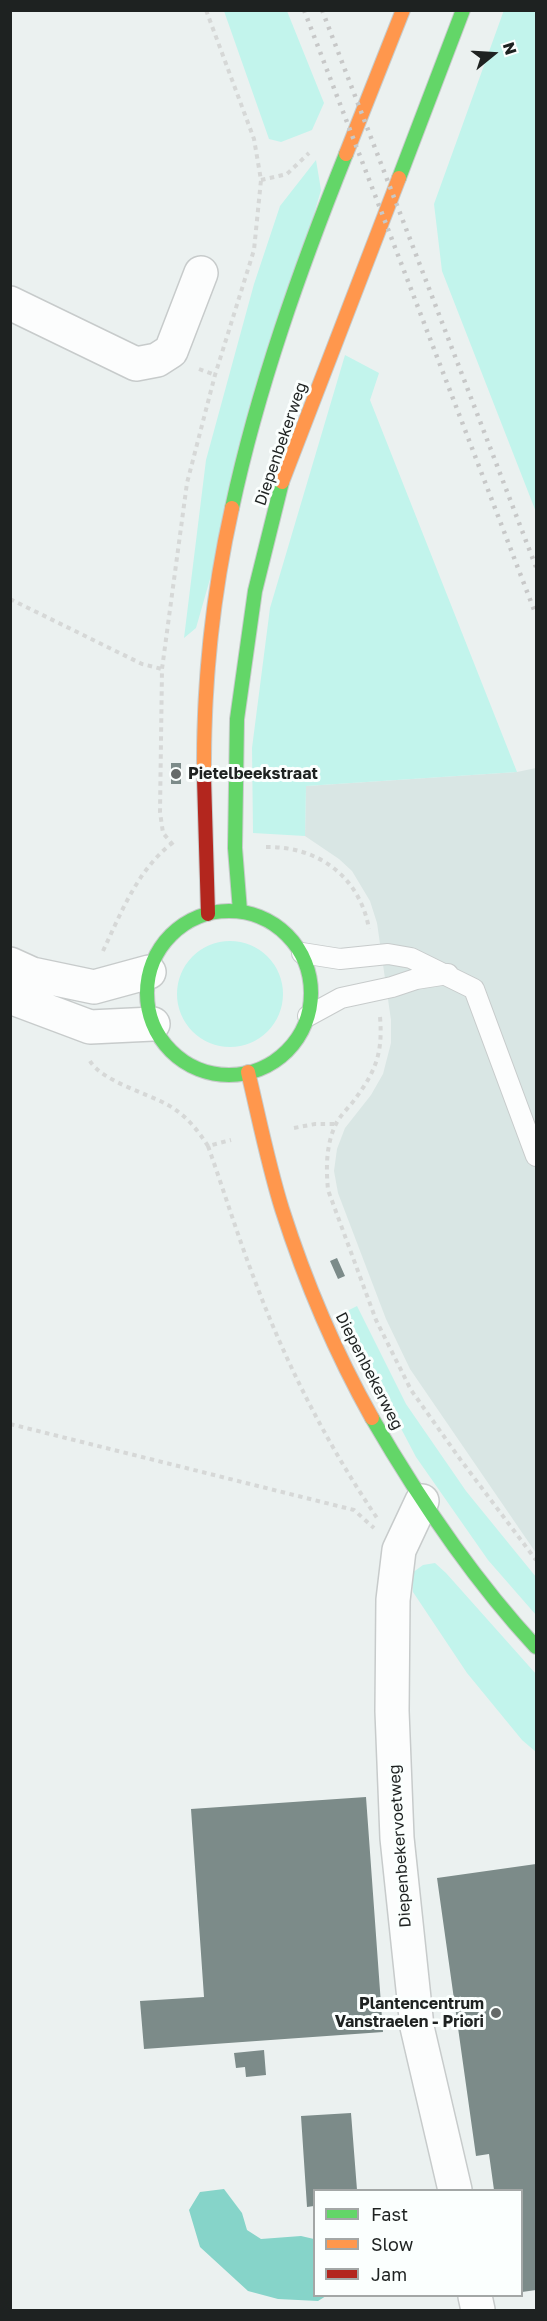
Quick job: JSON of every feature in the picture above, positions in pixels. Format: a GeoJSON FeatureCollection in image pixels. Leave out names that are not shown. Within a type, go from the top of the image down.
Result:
{"type":"FeatureCollection","features":[{"type":"Feature","properties":{"kind":"main road","name":"Diepenbekerweg"},"geometry":{"type":"LineString","coordinates":[[208,914],[203,759],[211,628],[228,524],[249,432],[280,327],[403,10]]}},
{"type":"Feature","properties":{"kind":"main road","name":"Diepenbekerweg"},"geometry":{"type":"LineString","coordinates":[[240,911],[235,848],[237,719],[255,591],[283,480],[463,10]]}},
{"type":"Feature","properties":{"kind":"main road"},"geometry":{"type":"LineString","coordinates":[[240,911],[268,919],[293,940],[302,953],[311,984],[312,1002],[301,1033],[276,1060],[248,1072],[224,1075],[190,1065],[174,1054],[162,1041],[146,1008],[149,972],[155,956],[177,928],[189,920],[208,914],[240,911]]}},
{"type":"Feature","properties":{"kind":"main road","name":"Diepenbekerweg"},"geometry":{"type":"LineString","coordinates":[[248,1072],[282,1209],[329,1332],[356,1387],[422,1501],[519,1629],[537,1647]]}},
{"type":"Feature","properties":{"kind":"street"},"geometry":{"type":"LineString","coordinates":[[10,303],[136,364],[157,360],[171,351],[201,273]]}},
{"type":"Feature","properties":{"kind":"street"},"geometry":{"type":"LineString","coordinates":[[10,964],[32,974],[94,987],[149,972]]}},
{"type":"Feature","properties":{"kind":"street"},"geometry":{"type":"LineString","coordinates":[[10,997],[90,1027],[153,1024]]}},
{"type":"Feature","properties":{"kind":"street","name":"Diepenbekervoetweg"},"geometry":{"type":"LineString","coordinates":[[422,1501],[399,1550],[393,1600],[392,1700],[397,1838],[417,2027],[455,2189]]}},
{"type":"Feature","properties":{"kind":"lane"},"geometry":{"type":"LineString","coordinates":[[302,953],[340,959],[388,954],[411,958],[448,974],[474,989],[537,1156]]}},
{"type":"Feature","properties":{"kind":"lane"},"geometry":{"type":"LineString","coordinates":[[308,1016],[340,999],[393,987],[416,979],[448,974]]}},
{"type":"Feature","properties":{"kind":"path"},"geometry":{"type":"LineString","coordinates":[[171,844],[163,833],[160,812],[162,669],[187,483],[215,375],[254,250],[261,180],[254,139],[206,10]]}},
{"type":"Feature","properties":{"kind":"path"},"geometry":{"type":"LineString","coordinates":[[10,599],[142,664],[162,669]]}},
{"type":"Feature","properties":{"kind":"path"},"geometry":{"type":"LineString","coordinates":[[315,1124],[335,1124],[327,1152],[328,1190],[376,1320],[411,1390],[537,1560]]}},
{"type":"Feature","properties":{"kind":"path"},"geometry":{"type":"LineString","coordinates":[[208,1146],[255,1281],[279,1340],[320,1425],[360,1492],[399,1550]]}},
{"type":"Feature","properties":{"kind":"path"},"geometry":{"type":"LineString","coordinates":[[10,1424],[354,1510],[399,1550]]}},
{"type":"Feature","properties":{"kind":"shaded area"},"geometry":{"type":"Polygon","coordinates":[[[504,10],[536,11],[536,512],[442,271],[434,204],[504,10]]]}},
{"type":"Feature","properties":{"kind":"shaded area"},"geometry":{"type":"Polygon","coordinates":[[[224,11],[287,11],[324,103],[312,130],[281,142],[269,139],[224,11]]]}},
{"type":"Feature","properties":{"kind":"shaded area"},"geometry":{"type":"Polygon","coordinates":[[[316,160],[321,190],[196,628],[184,638],[206,460],[254,284],[280,206],[316,160]]]}},
{"type":"Feature","properties":{"kind":"shaded area"},"geometry":{"type":"Polygon","coordinates":[[[345,355],[379,373],[370,400],[517,772],[306,786],[305,836],[253,833],[252,748],[270,608],[345,355]]]}},
{"type":"Feature","properties":{"kind":"shaded area"},"geometry":{"type":"Polygon","coordinates":[[[536,768],[536,1553],[410,1369],[386,1319],[338,1193],[334,1171],[337,1149],[345,1128],[371,1095],[383,1074],[391,1043],[391,1020],[377,923],[370,901],[352,871],[339,859],[305,836],[306,786],[517,772],[536,768]]]}},
{"type":"Feature","properties":{"kind":"shaded area"},"geometry":{"type":"Polygon","coordinates":[[[230,941],[250,945],[267,957],[279,974],[283,994],[279,1014],[267,1031],[250,1043],[230,1047],[210,1043],[193,1031],[181,1014],[177,994],[181,974],[193,957],[210,945],[230,941]]]}},
{"type":"Feature","properties":{"kind":"shaded area"},"geometry":{"type":"Polygon","coordinates":[[[357,1306],[406,1404],[466,1491],[536,1577],[536,1615],[488,1560],[416,1457],[341,1314],[357,1306]]]}},
{"type":"Feature","properties":{"kind":"shaded area"},"geometry":{"type":"Polygon","coordinates":[[[435,1563],[536,1674],[536,1752],[522,1740],[467,1673],[413,1592],[412,1573],[423,1565],[435,1563]]]}},
{"type":"Feature","properties":{"kind":"shaded area"},"geometry":{"type":"Polygon","coordinates":[[[224,2189],[242,2213],[247,2230],[261,2239],[301,2236],[313,2239],[313,2297],[324,2297],[318,2301],[278,2299],[248,2291],[200,2247],[189,2210],[200,2192],[224,2189]]]}},
{"type":"Feature","properties":{"kind":"building","name":"Pietelbeekstraat"},"geometry":{"type":"Polygon","coordinates":[[[171,763],[181,763],[181,784],[171,784],[171,763]]]}},
{"type":"Feature","properties":{"kind":"building"},"geometry":{"type":"Polygon","coordinates":[[[337,1258],[345,1276],[338,1279],[330,1261],[337,1258]]]}},
{"type":"Feature","properties":{"kind":"building"},"geometry":{"type":"Polygon","coordinates":[[[366,1797],[383,2032],[144,2049],[140,2001],[204,1997],[191,1809],[366,1797]]]}},
{"type":"Feature","properties":{"kind":"building","name":"Plantencentrum Vanstraelen - Priori"},"geometry":{"type":"Polygon","coordinates":[[[536,1864],[536,2290],[523,2292],[523,2189],[494,2189],[489,2154],[476,2156],[437,1878],[536,1864]]]}},
{"type":"Feature","properties":{"kind":"building"},"geometry":{"type":"Polygon","coordinates":[[[264,2050],[266,2075],[246,2077],[245,2067],[236,2068],[234,2053],[264,2050]]]}},
{"type":"Feature","properties":{"kind":"building"},"geometry":{"type":"Polygon","coordinates":[[[351,2113],[357,2189],[313,2189],[313,2206],[307,2207],[301,2116],[351,2113]]]}},
{"type":"Feature","properties":{"kind":"railway"},"geometry":{"type":"LineString","coordinates":[[304,10],[536,615]]}},
{"type":"Feature","properties":{"kind":"railway"},"geometry":{"type":"LineString","coordinates":[[322,10],[536,567]]}},
{"type":"Feature","properties":{"kind":"traffic: fast"},"geometry":{"type":"LineString","coordinates":[[399,178],[463,10]]}},
{"type":"Feature","properties":{"kind":"traffic: fast"},"geometry":{"type":"LineString","coordinates":[[232,508],[267,373],[312,241],[346,154]]}},
{"type":"Feature","properties":{"kind":"traffic: fast"},"geometry":{"type":"LineString","coordinates":[[240,911],[235,848],[237,719],[255,591],[282,482]]}},
{"type":"Feature","properties":{"kind":"traffic: fast"},"geometry":{"type":"LineString","coordinates":[[229,911],[245,912],[260,917],[287,935],[305,962],[310,977],[311,993],[310,1009],[305,1024],[287,1051],[260,1069],[245,1074],[229,1075],[213,1074],[198,1069],[171,1051],[153,1024],[148,1009],[147,993],[148,977],[153,962],[171,935],[198,917],[213,912],[229,911]]}},
{"type":"Feature","properties":{"kind":"traffic: fast"},"geometry":{"type":"LineString","coordinates":[[372,1418],[408,1478],[468,1566],[536,1647]]}},
{"type":"Feature","properties":{"kind":"traffic: slow"},"geometry":{"type":"LineString","coordinates":[[346,154],[403,10]]}},
{"type":"Feature","properties":{"kind":"traffic: slow"},"geometry":{"type":"LineString","coordinates":[[282,482],[399,178]]}},
{"type":"Feature","properties":{"kind":"traffic: slow"},"geometry":{"type":"LineString","coordinates":[[204,778],[205,710],[210,642],[219,575],[232,508]]}},
{"type":"Feature","properties":{"kind":"traffic: slow"},"geometry":{"type":"LineString","coordinates":[[248,1072],[272,1175],[291,1236],[333,1342],[372,1418]]}},
{"type":"Feature","properties":{"kind":"traffic: jam"},"geometry":{"type":"LineString","coordinates":[[204,778],[208,914]]}},
{"type":"Feature","properties":{"kind":"place","name":"Pietelbeekstraat"},"geometry":{"type":"Point","coordinates":[176,774]}},
{"type":"Feature","properties":{"kind":"place","name":"Plantencentrum Vanstraelen - Priori"},"geometry":{"type":"Point","coordinates":[496,2013]}}]}
